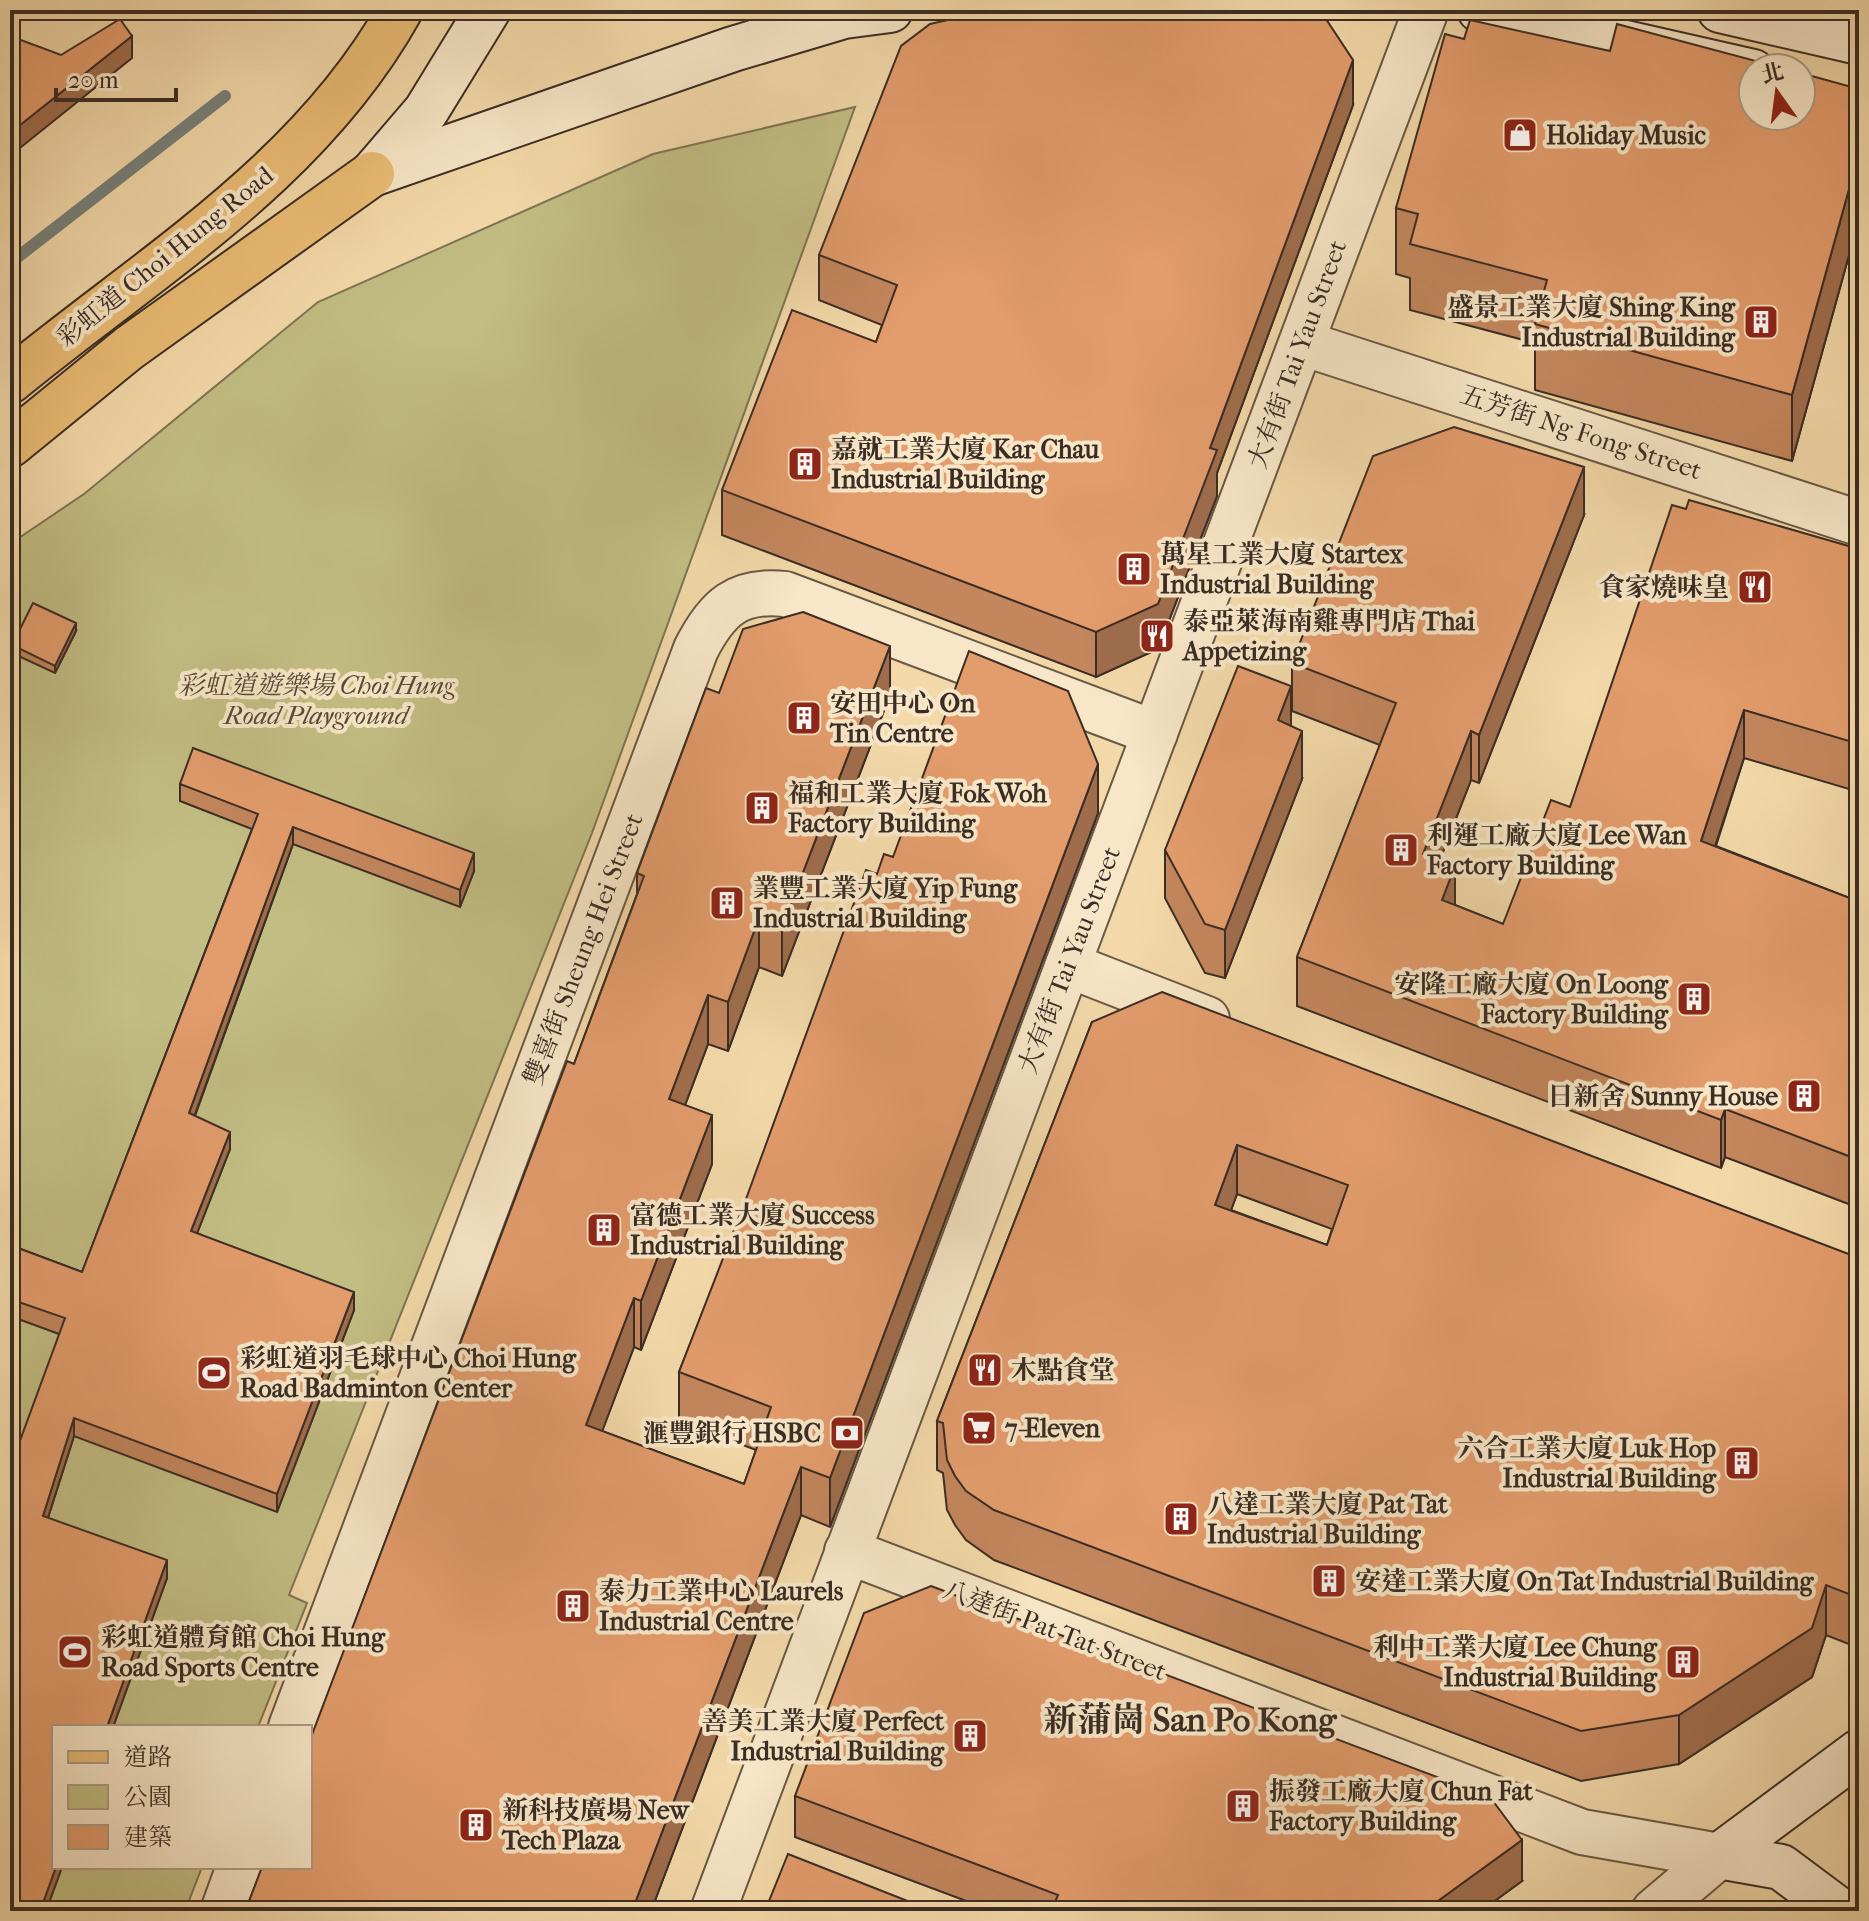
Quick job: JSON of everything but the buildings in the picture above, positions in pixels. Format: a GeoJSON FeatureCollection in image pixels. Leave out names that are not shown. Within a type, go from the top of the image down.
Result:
{"type":"FeatureCollection","features":[{"type":"Feature","properties":{"kind":"main road","name":"彩虹道 Choi Hung Road"},"geometry":{"type":"LineString","coordinates":[[10,381],[234,207],[296,149],[348,89],[400,10]]}},
{"type":"Feature","properties":{"kind":"main road","name":"彩虹道 Choi Hung Road"},"geometry":{"type":"LineString","coordinates":[[10,445],[129,348],[372,174]]}},
{"type":"Feature","properties":{"kind":"street","name":"彩虹道 Choi Hung Road"},"geometry":{"type":"LineString","coordinates":[[372,174],[426,111],[488,10]]}},
{"type":"Feature","properties":{"kind":"street","name":"彩虹道 Choi Hung Road"},"geometry":{"type":"LineString","coordinates":[[760,10],[844,16]]}},
{"type":"Feature","properties":{"kind":"street","name":"彩虹道 Choi Hung Road"},"geometry":{"type":"LineString","coordinates":[[372,174],[663,71],[844,16],[890,10]]}},
{"type":"Feature","properties":{"kind":"street","name":"大有街 Tai Yau Street"},"geometry":{"type":"LineString","coordinates":[[713,1911],[1426,10]]}},
{"type":"Feature","properties":{"kind":"street"},"geometry":{"type":"LineString","coordinates":[[1480,10],[1737,68]]}},
{"type":"Feature","properties":{"kind":"street"},"geometry":{"type":"LineString","coordinates":[[1720,10],[1859,42]]}},
{"type":"Feature","properties":{"kind":"street","name":"五芳街 Ng Fong Street"},"geometry":{"type":"LineString","coordinates":[[1302,343],[1859,523]]}},
{"type":"Feature","properties":{"kind":"street","name":"雙喜街 Sheung Hei Street"},"geometry":{"type":"LineString","coordinates":[[292,1725],[696,649],[708,625],[722,609],[748,594],[785,594],[1155,733]]}},
{"type":"Feature","properties":{"kind":"street"},"geometry":{"type":"LineString","coordinates":[[1068,965],[1250,1036]]}},
{"type":"Feature","properties":{"kind":"street","name":"八達街 Pat Tat Street"},"geometry":{"type":"LineString","coordinates":[[847,1551],[1582,1832],[1781,1867],[1840,1911]]}},
{"type":"Feature","properties":{"kind":"street"},"geometry":{"type":"LineString","coordinates":[[1654,1911],[1719,1856],[1859,1752]]}},
{"type":"Feature","properties":{"kind":"street"},"geometry":{"type":"LineString","coordinates":[[223,1911],[238,1869]]}},
{"type":"Feature","properties":{"kind":"green space","name":"彩虹道遊樂場 Choi Hung Road Playground"},"geometry":{"type":"Polygon","coordinates":[[[855,107],[592,833],[289,1595],[307,1603],[259,1725],[52,1725],[52,1869],[201,1869],[185,1911],[10,1911],[10,544],[84,494],[318,302],[653,154],[855,107]]]}},
{"type":"Feature","properties":{"kind":"waterway"},"geometry":{"type":"LineString","coordinates":[[10,263],[225,96]]}},
{"type":"Feature","properties":{"kind":"place","name":"Holiday Music"},"geometry":{"type":"Point","coordinates":[1520,135]}},
{"type":"Feature","properties":{"kind":"place","name":"盛景工業大廈 Shing King Industrial Building"},"geometry":{"type":"Point","coordinates":[1761,322]}},
{"type":"Feature","properties":{"kind":"place","name":"嘉就工業大廈 Kar Chau Industrial Building"},"geometry":{"type":"Point","coordinates":[805,464]}},
{"type":"Feature","properties":{"kind":"place","name":"萬星工業大廈 Startex Industrial Building"},"geometry":{"type":"Point","coordinates":[1134,569]}},
{"type":"Feature","properties":{"kind":"place","name":"食家燒味皇"},"geometry":{"type":"Point","coordinates":[1755,587]}},
{"type":"Feature","properties":{"kind":"place","name":"泰亞萊海南雞專門店 Thai Appetizing"},"geometry":{"type":"Point","coordinates":[1157,636]}},
{"type":"Feature","properties":{"kind":"place","name":"安田中心 On Tin Centre"},"geometry":{"type":"Point","coordinates":[804,718]}},
{"type":"Feature","properties":{"kind":"place","name":"福和工業大廈 Fok Woh Factory Building"},"geometry":{"type":"Point","coordinates":[762,808]}},
{"type":"Feature","properties":{"kind":"place","name":"利運工廠大廈 Lee Wan Factory Building"},"geometry":{"type":"Point","coordinates":[1401,850]}},
{"type":"Feature","properties":{"kind":"place","name":"業豐工業大廈 Yip Fung Industrial Building"},"geometry":{"type":"Point","coordinates":[727,903]}},
{"type":"Feature","properties":{"kind":"place","name":"安隆工廠大廈 On Loong Factory Building"},"geometry":{"type":"Point","coordinates":[1694,999]}},
{"type":"Feature","properties":{"kind":"place","name":"日新舍 Sunny House"},"geometry":{"type":"Point","coordinates":[1804,1096]}},
{"type":"Feature","properties":{"kind":"place","name":"富德工業大廈 Success Industrial Building"},"geometry":{"type":"Point","coordinates":[604,1230]}},
{"type":"Feature","properties":{"kind":"place","name":"木點食堂"},"geometry":{"type":"Point","coordinates":[985,1370]}},
{"type":"Feature","properties":{"kind":"place","name":"彩虹道羽毛球中心 Choi Hung Road Badminton Center"},"geometry":{"type":"Point","coordinates":[214,1373]}},
{"type":"Feature","properties":{"kind":"place","name":"7-Eleven"},"geometry":{"type":"Point","coordinates":[979,1428]}},
{"type":"Feature","properties":{"kind":"place","name":"滙豐銀行 HSBC"},"geometry":{"type":"Point","coordinates":[847,1433]}},
{"type":"Feature","properties":{"kind":"place","name":"六合工業大廈 Luk Hop Industrial Building"},"geometry":{"type":"Point","coordinates":[1742,1463]}},
{"type":"Feature","properties":{"kind":"place","name":"八達工業大廈 Pat Tat Industrial Building"},"geometry":{"type":"Point","coordinates":[1181,1519]}},
{"type":"Feature","properties":{"kind":"place","name":"安達工業大廈 On Tat Industrial Building"},"geometry":{"type":"Point","coordinates":[1329,1581]}},
{"type":"Feature","properties":{"kind":"place","name":"泰力工業中心 Laurels Industrial Centre"},"geometry":{"type":"Point","coordinates":[573,1606]}},
{"type":"Feature","properties":{"kind":"place","name":"彩虹道體育館 Choi Hung Road Sports Centre"},"geometry":{"type":"Point","coordinates":[75,1652]}},
{"type":"Feature","properties":{"kind":"place","name":"利中工業大廈 Lee Chung Industrial Building"},"geometry":{"type":"Point","coordinates":[1683,1662]}},
{"type":"Feature","properties":{"kind":"place","name":"善美工業大廈 Perfect Industrial Building"},"geometry":{"type":"Point","coordinates":[970,1736]}},
{"type":"Feature","properties":{"kind":"place","name":"振發工廠大廈 Chun Fat Factory Building"},"geometry":{"type":"Point","coordinates":[1243,1806]}},
{"type":"Feature","properties":{"kind":"place","name":"新科技廣場 New Tech Plaza"},"geometry":{"type":"Point","coordinates":[476,1825]}},
{"type":"Feature","properties":{"kind":"district","name":"新蒲崗 San Po Kong"},"geometry":{"type":"Point","coordinates":[1190,1719]}}]}
